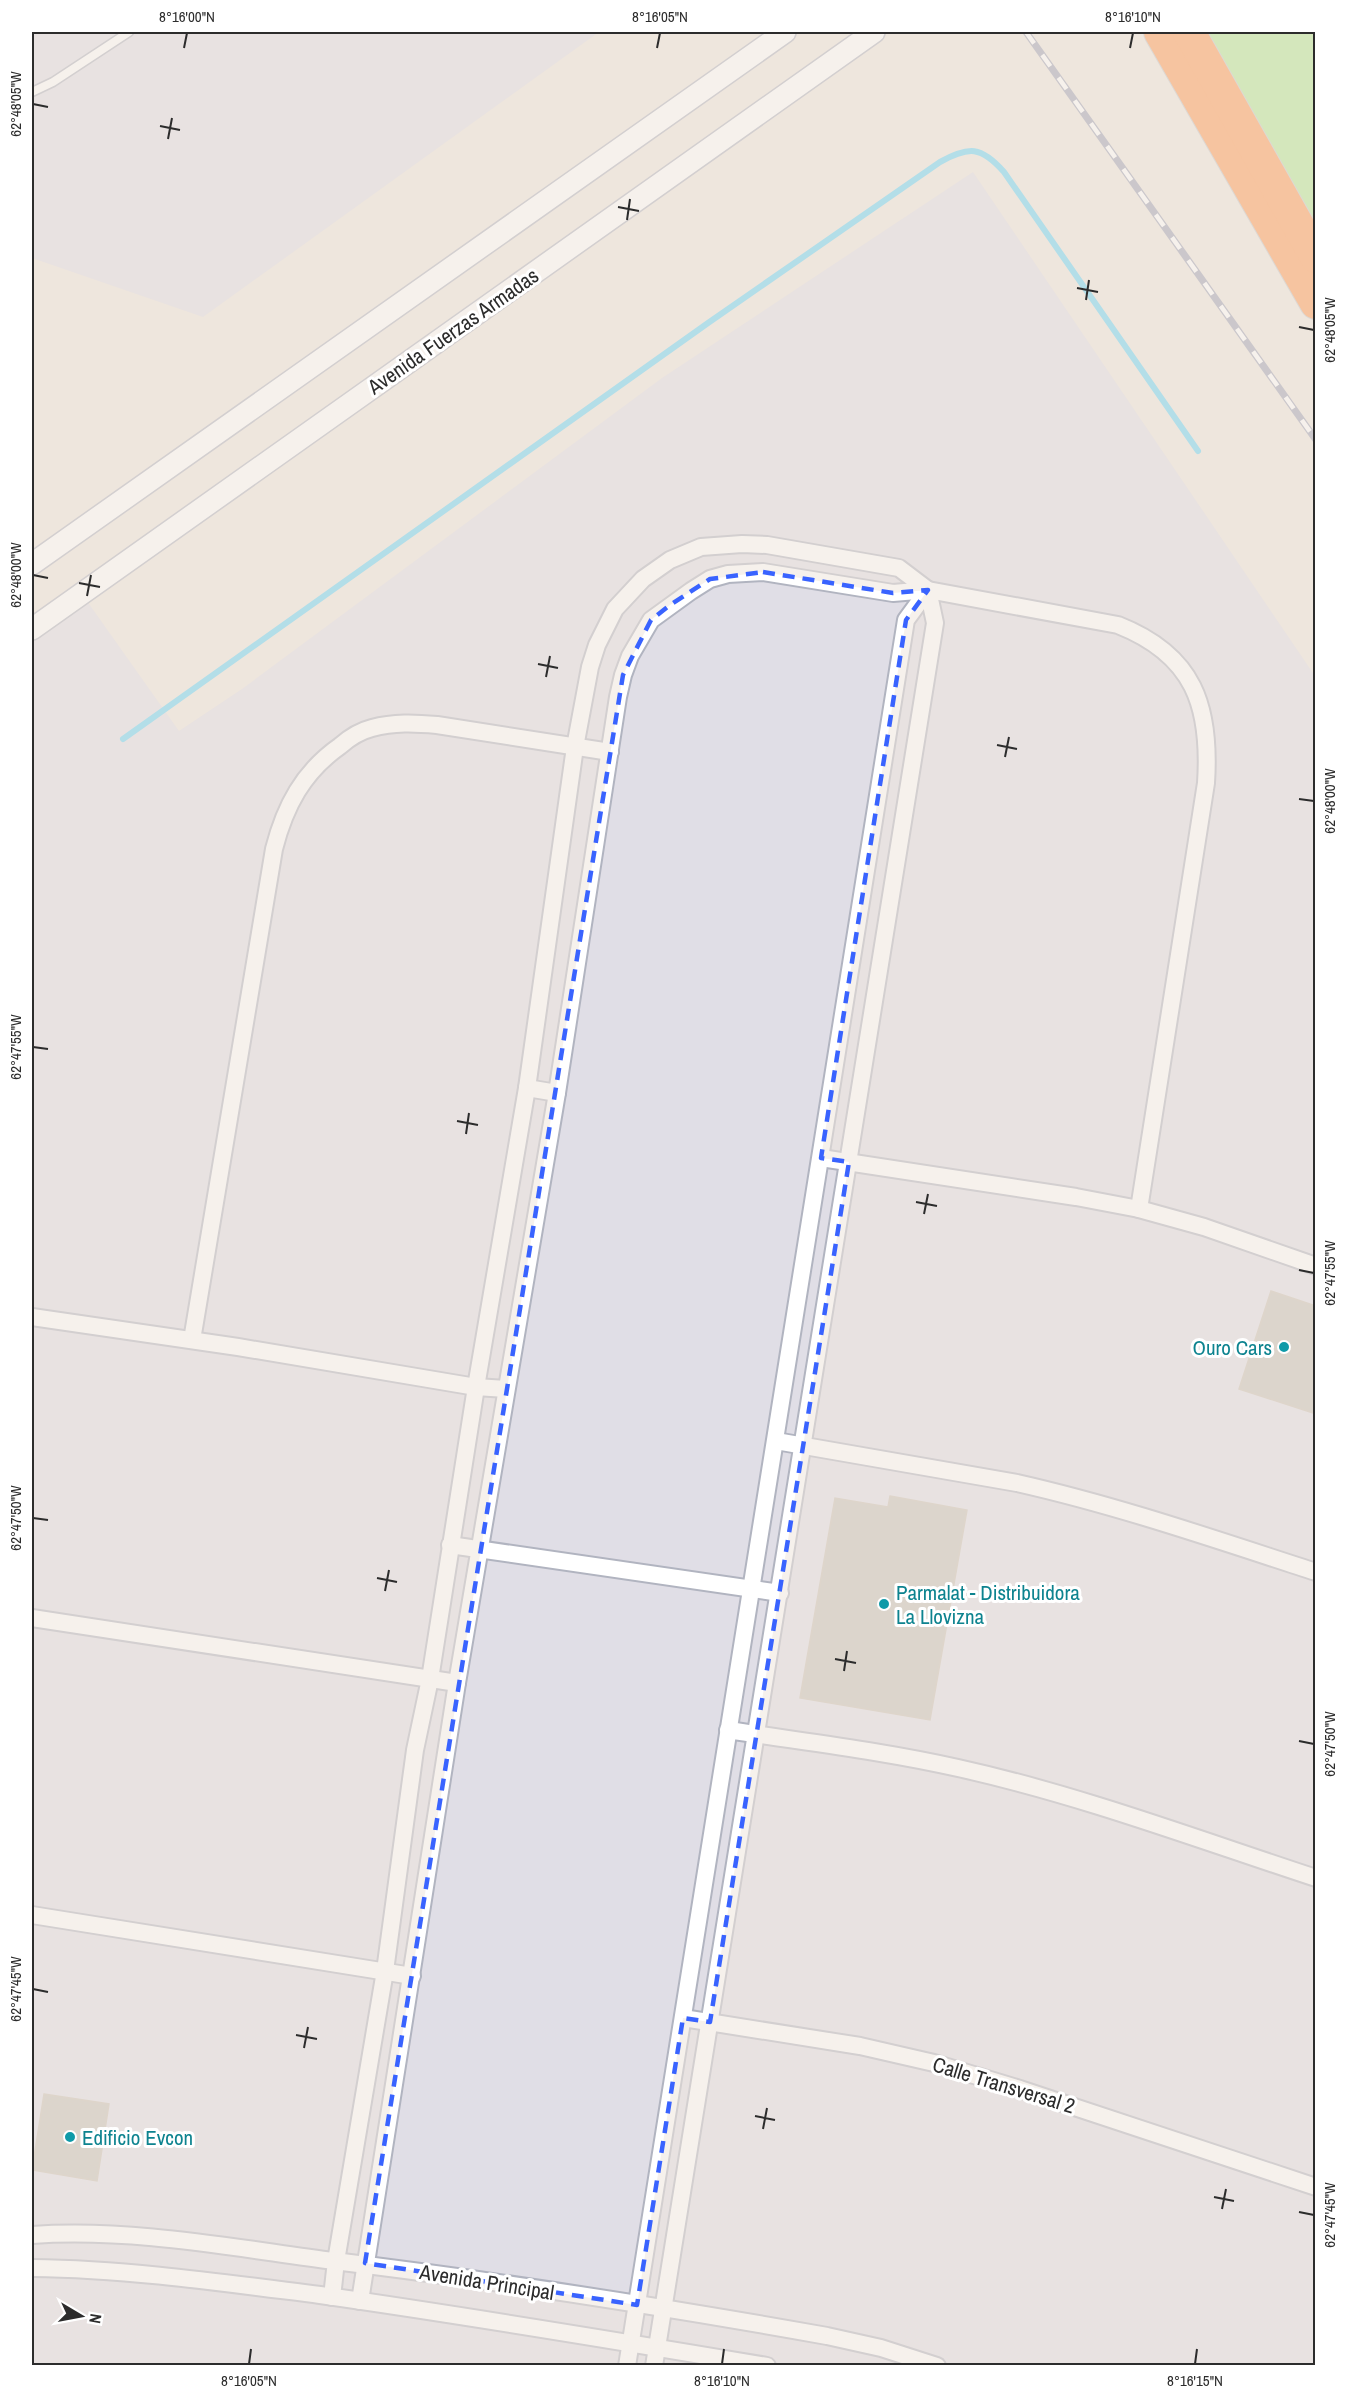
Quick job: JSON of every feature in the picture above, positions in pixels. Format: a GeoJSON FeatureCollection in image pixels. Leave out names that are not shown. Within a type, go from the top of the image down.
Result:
{"type":"FeatureCollection","features":[{"type":"Feature","properties":{"kind":"highway"},"geometry":{"type":"LineString","coordinates":[[1160,32],[1316,303]]}},
{"type":"Feature","properties":{"kind":"highway"},"geometry":{"type":"LineString","coordinates":[[1189,32],[1316,257]]}},
{"type":"Feature","properties":{"kind":"street"},"geometry":{"type":"LineString","coordinates":[[32,564],[785,32]]}},
{"type":"Feature","properties":{"kind":"street","name":"Avenida Fuerzas Armadas"},"geometry":{"type":"LineString","coordinates":[[32,629],[874,32]]}},
{"type":"Feature","properties":{"kind":"street"},"geometry":{"type":"LineString","coordinates":[[763,572],[767,545]]}},
{"type":"Feature","properties":{"kind":"street"},"geometry":{"type":"LineString","coordinates":[[333,2297],[336,2261],[385,1971],[415,1749],[430,1679],[450,1545],[527,1088],[575,747],[590,667],[597,645],[615,609],[629,592],[656,568],[701,547],[767,545],[899,568],[928,590],[935,623],[654,2366]]}},
{"type":"Feature","properties":{"kind":"street"},"geometry":{"type":"LineString","coordinates":[[360,2301],[457,1683],[557,1093],[623,675],[630,656],[651,620],[710,579],[728,574],[763,572],[893,593],[928,590],[1118,625],[1156,644],[1179,667],[1196,692],[1207,735],[1206,783],[1139,1209]]}},
{"type":"Feature","properties":{"kind":"street"},"geometry":{"type":"LineString","coordinates":[[627,2366],[906,620],[928,590]]}},
{"type":"Feature","properties":{"kind":"street"},"geometry":{"type":"LineString","coordinates":[[192,1340],[274,849],[280,824],[298,786],[351,737],[369,728],[390,724],[437,725],[610,752]]}},
{"type":"Feature","properties":{"kind":"street"},"geometry":{"type":"LineString","coordinates":[[527,1088],[557,1093]]}},
{"type":"Feature","properties":{"kind":"street"},"geometry":{"type":"LineString","coordinates":[[821,1158],[1076,1197],[1139,1209],[1204,1227],[1316,1266]]}},
{"type":"Feature","properties":{"kind":"street"},"geometry":{"type":"LineString","coordinates":[[32,1317],[192,1340],[476,1387],[506,1389]]}},
{"type":"Feature","properties":{"kind":"street"},"geometry":{"type":"LineString","coordinates":[[776,1441],[1017,1483],[1074,1496],[1316,1572]]}},
{"type":"Feature","properties":{"kind":"street"},"geometry":{"type":"LineString","coordinates":[[450,1545],[780,1593]]}},
{"type":"Feature","properties":{"kind":"street"},"geometry":{"type":"LineString","coordinates":[[32,1618],[457,1683]]}},
{"type":"Feature","properties":{"kind":"street"},"geometry":{"type":"LineString","coordinates":[[728,1730],[930,1763],[1025,1784],[1125,1814],[1316,1878]]}},
{"type":"Feature","properties":{"kind":"street"},"geometry":{"type":"LineString","coordinates":[[32,1915],[412,1976]]}},
{"type":"Feature","properties":{"kind":"street","name":"Calle Transversal 2"},"geometry":{"type":"LineString","coordinates":[[683,2018],[860,2046],[934,2063],[1020,2089],[1316,2187]]}},
{"type":"Feature","properties":{"kind":"street","name":"Avenida Principal"},"geometry":{"type":"LineString","coordinates":[[32,2235],[76,2233],[165,2239],[365,2263],[827,2336],[881,2348],[933,2365]]}},
{"type":"Feature","properties":{"kind":"street","name":"Avenida Principal"},"geometry":{"type":"LineString","coordinates":[[32,2268],[142,2275],[333,2297],[767,2366]]}},
{"type":"Feature","properties":{"kind":"lane"},"geometry":{"type":"LineString","coordinates":[[32,92],[53,82],[129,32]]}},
{"type":"Feature","properties":{"kind":"highlighted area"},"geometry":{"type":"Polygon","coordinates":[[[763,572],[893,593],[928,590],[906,620],[821,1158],[849,1162],[710,2022],[683,2018],[637,2305],[365,2263],[623,675],[651,620],[670,605],[710,579],[763,572]]]}},
{"type":"Feature","properties":{"kind":"shaded area"},"geometry":{"type":"Polygon","coordinates":[[[32,32],[599,32],[203,317],[32,258],[32,32]]]}},
{"type":"Feature","properties":{"kind":"shaded area"},"geometry":{"type":"Polygon","coordinates":[[[973,172],[1315,676],[1315,2365],[32,2365],[32,629],[82,594],[179,731],[242,689],[662,378],[973,172]]]}},
{"type":"Feature","properties":{"kind":"green space"},"geometry":{"type":"Polygon","coordinates":[[[1199,32],[1315,32],[1315,238],[1199,32]]]}},
{"type":"Feature","properties":{"kind":"building","name":"Ouro Cars"},"geometry":{"type":"Polygon","coordinates":[[[1271,1291],[1316,1306],[1316,1414],[1239,1389],[1271,1291]]]}},
{"type":"Feature","properties":{"kind":"building","name":"Parmalat - Distribuidora La Llovizna"},"geometry":{"type":"Polygon","coordinates":[[[890,1496],[967,1510],[930,1720],[800,1698],[835,1498],[888,1507],[890,1496]]]}},
{"type":"Feature","properties":{"kind":"building","name":"Edificio Evcon"},"geometry":{"type":"Polygon","coordinates":[[[44,2094],[109,2104],[97,2181],[32,2170],[44,2094]]]}},
{"type":"Feature","properties":{"kind":"waterway"},"geometry":{"type":"LineString","coordinates":[[123,739],[708,323],[940,162],[959,153],[967,151],[981,153],[996,163],[1004,172],[1198,451]]}},
{"type":"Feature","properties":{"kind":"railway"},"geometry":{"type":"LineString","coordinates":[[1026,32],[1316,440]]}},
{"type":"Feature","properties":{"kind":"place","name":"Ouro Cars"},"geometry":{"type":"Point","coordinates":[1284,1347]}},
{"type":"Feature","properties":{"kind":"place","name":"Parmalat - Distribuidora La Llovizna"},"geometry":{"type":"Point","coordinates":[884,1604]}},
{"type":"Feature","properties":{"kind":"place","name":"Edificio Evcon"},"geometry":{"type":"Point","coordinates":[70,2137]}}]}
